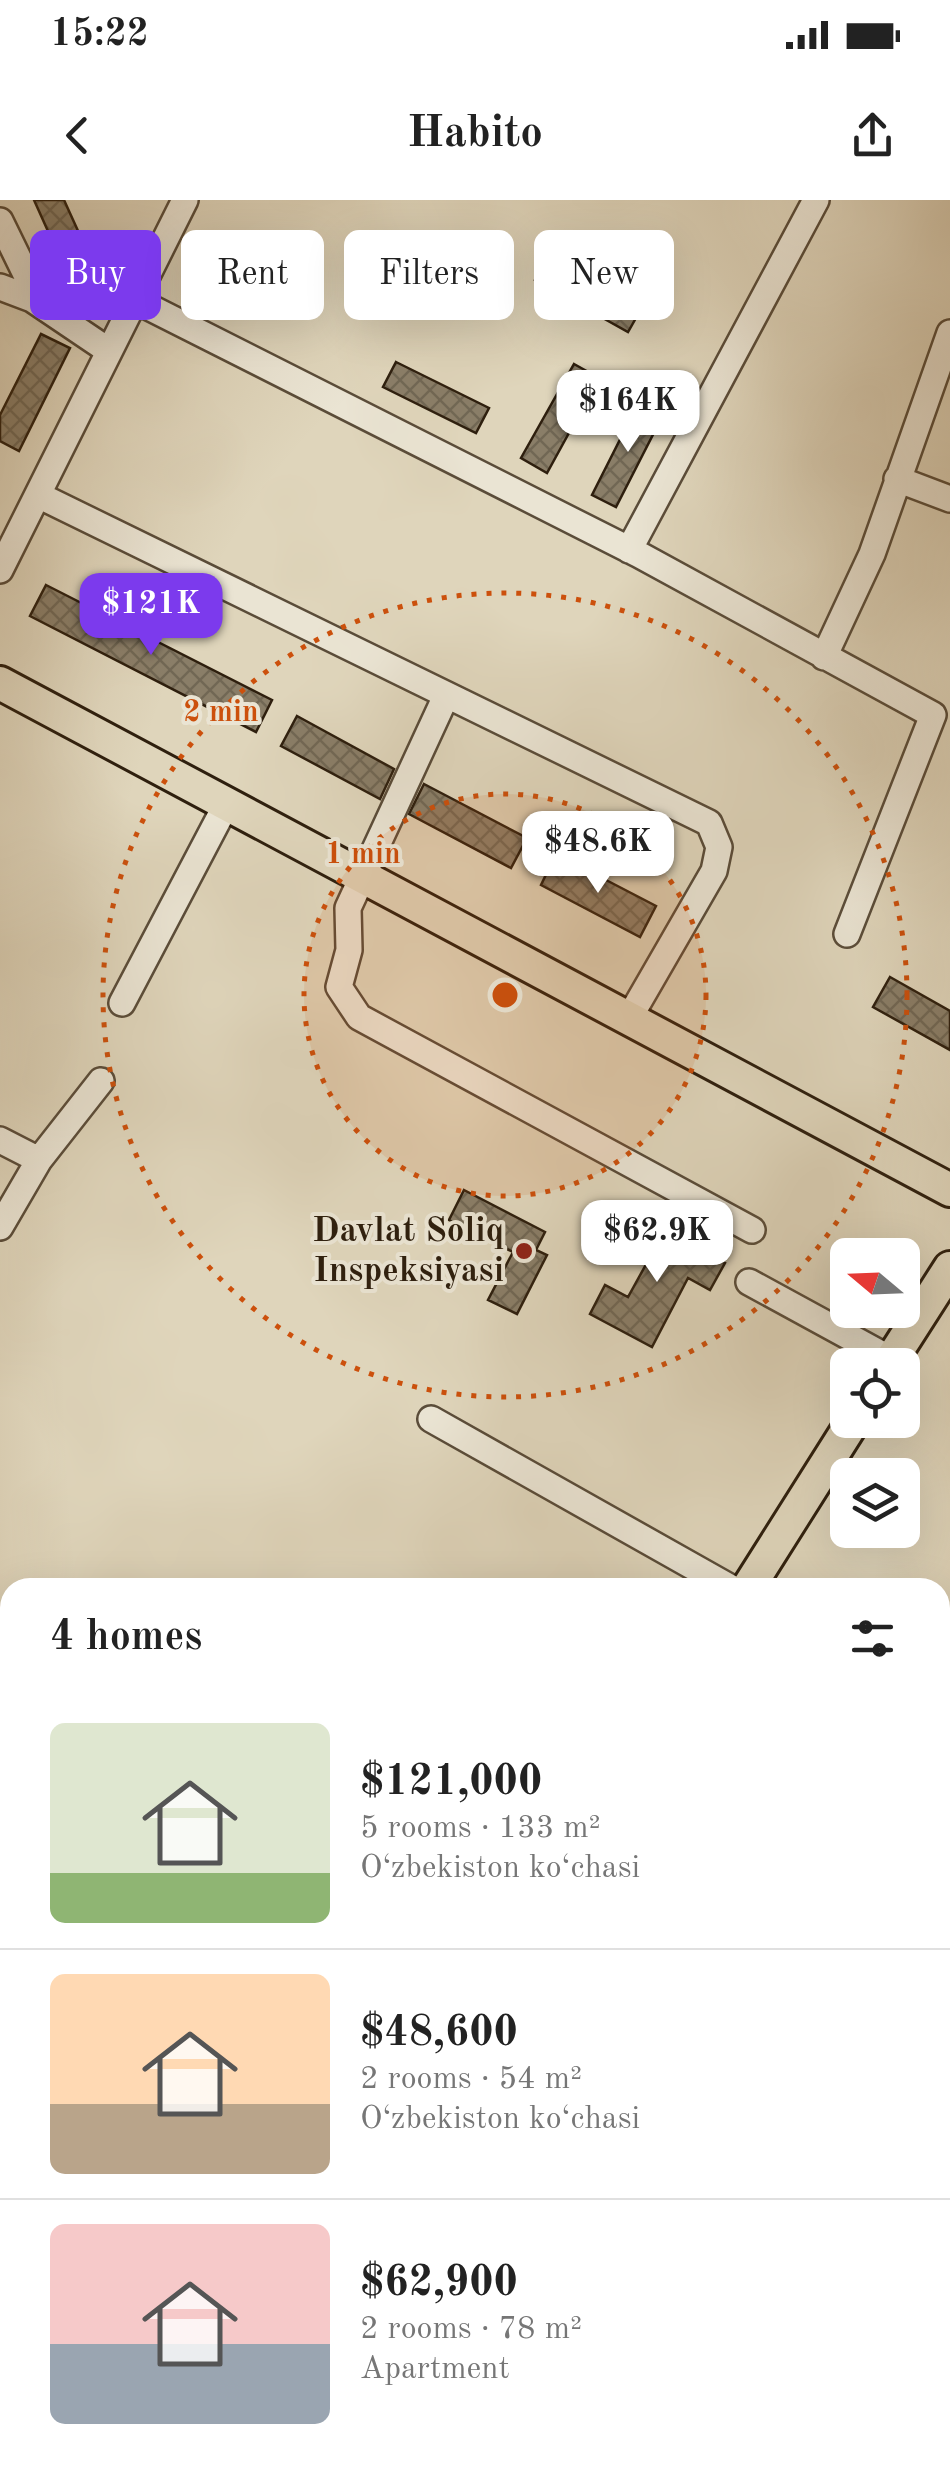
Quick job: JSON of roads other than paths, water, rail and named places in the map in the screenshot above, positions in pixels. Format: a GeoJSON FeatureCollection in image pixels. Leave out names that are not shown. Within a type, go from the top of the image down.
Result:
{"type":"FeatureCollection","features":[{"type":"Feature","properties":{"kind":"main road"},"geometry":{"type":"LineString","coordinates":[[0,684],[628,1020],[936,1169],[950,1190]]}},
{"type":"Feature","properties":{"kind":"main road"},"geometry":{"type":"LineString","coordinates":[[899,1348],[950,1268]]}},
{"type":"Feature","properties":{"kind":"main road"},"geometry":{"type":"LineString","coordinates":[[754,1578],[843,1438]]}},
{"type":"Feature","properties":{"kind":"street"},"geometry":{"type":"LineString","coordinates":[[161,248],[185,200]]}},
{"type":"Feature","properties":{"kind":"street"},"geometry":{"type":"LineString","coordinates":[[630,550],[816,200]]}},
{"type":"Feature","properties":{"kind":"street"},"geometry":{"type":"LineString","coordinates":[[0,221],[30,282]]}},
{"type":"Feature","properties":{"kind":"street"},"geometry":{"type":"LineString","coordinates":[[0,286],[30,300]]}},
{"type":"Feature","properties":{"kind":"street"},"geometry":{"type":"LineString","coordinates":[[161,313],[630,550],[933,715],[847,934]]}},
{"type":"Feature","properties":{"kind":"street"},"geometry":{"type":"LineString","coordinates":[[64,320],[110,351]]}},
{"type":"Feature","properties":{"kind":"street"},"geometry":{"type":"LineString","coordinates":[[0,570],[125,320]]}},
{"type":"Feature","properties":{"kind":"street"},"geometry":{"type":"LineString","coordinates":[[824,657],[872,554],[950,333]]}},
{"type":"Feature","properties":{"kind":"street"},"geometry":{"type":"LineString","coordinates":[[897,479],[950,500]]}},
{"type":"Feature","properties":{"kind":"street"},"geometry":{"type":"LineString","coordinates":[[38,495],[709,824],[719,847],[714,871],[628,1020]]}},
{"type":"Feature","properties":{"kind":"street"},"geometry":{"type":"LineString","coordinates":[[446,696],[348,908],[349,950],[340,987],[359,1017],[752,1230]]}},
{"type":"Feature","properties":{"kind":"street"},"geometry":{"type":"LineString","coordinates":[[122,1002],[226,805]]}},
{"type":"Feature","properties":{"kind":"street"},"geometry":{"type":"LineString","coordinates":[[0,1227],[39,1160],[101,1081]]}},
{"type":"Feature","properties":{"kind":"street"},"geometry":{"type":"LineString","coordinates":[[0,1140],[39,1160]]}},
{"type":"Feature","properties":{"kind":"street"},"geometry":{"type":"LineString","coordinates":[[749,1282],[865,1348]]}},
{"type":"Feature","properties":{"kind":"street"},"geometry":{"type":"LineString","coordinates":[[431,1419],[713,1578]]}},
{"type":"Feature","properties":{"kind":"place","name":"Davlat Soliq Inspeksiyasi"},"geometry":{"type":"Point","coordinates":[524,1251]}}]}
